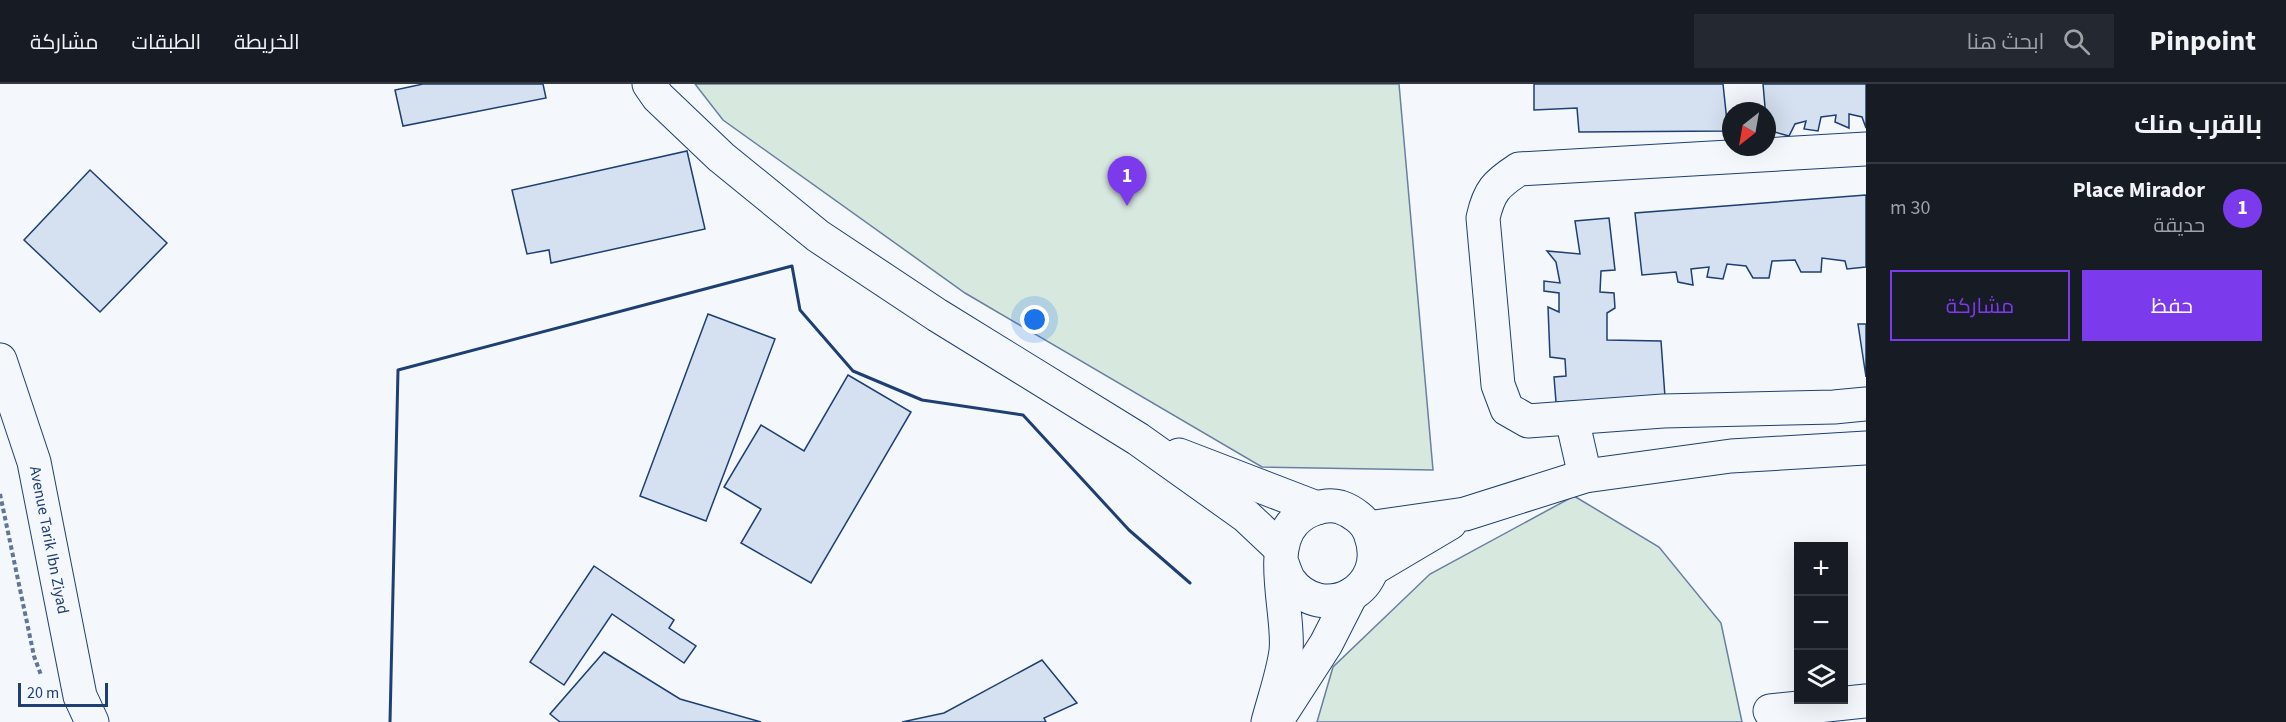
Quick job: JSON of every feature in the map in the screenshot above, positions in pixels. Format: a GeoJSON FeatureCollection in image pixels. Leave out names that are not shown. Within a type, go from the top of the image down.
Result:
{"type":"FeatureCollection","features":[{"type":"Feature","properties":{"kind":"street"},"geometry":{"type":"LineString","coordinates":[[649,84],[658,97],[721,157],[818,236],[938,315],[1138,440],[1246,516],[1281,556],[1289,579],[1301,592],[1317,600],[1334,601],[1351,595],[1365,584],[1374,568],[1376,547],[1368,528],[1361,519],[1340,507],[1317,508],[1306,512],[1289,526],[1281,556],[1286,650],[1268,722]]}},
{"type":"Feature","properties":{"kind":"street"},"geometry":{"type":"LineString","coordinates":[[1866,149],[1519,169],[1502,180],[1488,198],[1482,218],[1498,385],[1507,409],[1528,421],[1663,411],[1834,407],[1866,404]]}},
{"type":"Feature","properties":{"kind":"street","name":"Avenue Tarik Ibn Ziyad"},"geometry":{"type":"LineString","coordinates":[[0,360],[34,462],[80,696],[92,722]]}},
{"type":"Feature","properties":{"kind":"street"},"geometry":{"type":"LineString","coordinates":[[1572,419],[1585,476]]}},
{"type":"Feature","properties":{"kind":"street"},"geometry":{"type":"LineString","coordinates":[[1138,440],[1317,508]]}},
{"type":"Feature","properties":{"kind":"street"},"geometry":{"type":"LineString","coordinates":[[1368,528],[1465,514],[1585,476],[1731,456],[1866,448]]}},
{"type":"Feature","properties":{"kind":"street"},"geometry":{"type":"LineString","coordinates":[[1374,568],[1465,514]]}},
{"type":"Feature","properties":{"kind":"street"},"geometry":{"type":"LineString","coordinates":[[1276,722],[1326,644],[1351,595]]}},
{"type":"Feature","properties":{"kind":"street"},"geometry":{"type":"LineString","coordinates":[[1770,711],[1866,701]]}},
{"type":"Feature","properties":{"kind":"path"},"geometry":{"type":"LineString","coordinates":[[0,494],[34,656],[43,678]]}},
{"type":"Feature","properties":{"kind":"shaded area"},"geometry":{"type":"Polygon","coordinates":[[[695,84],[1399,84],[1433,470],[1262,467],[965,293],[723,120],[695,84]]]}},
{"type":"Feature","properties":{"kind":"shaded area"},"geometry":{"type":"Polygon","coordinates":[[[1574,496],[1659,547],[1721,623],[1742,722],[1317,722],[1333,667],[1430,574],[1574,496]]]}},
{"type":"Feature","properties":{"kind":"building"},"geometry":{"type":"Polygon","coordinates":[[[423,84],[543,84],[546,98],[403,126],[395,90],[423,84]]]}},
{"type":"Feature","properties":{"kind":"building"},"geometry":{"type":"Polygon","coordinates":[[[1534,84],[1723,84],[1725,102],[1722,102],[1722,131],[1579,132],[1577,108],[1534,110],[1534,84]]]}},
{"type":"Feature","properties":{"kind":"building"},"geometry":{"type":"Polygon","coordinates":[[[1763,84],[1866,84],[1866,128],[1862,117],[1849,114],[1849,128],[1835,122],[1836,115],[1821,117],[1818,131],[1804,129],[1806,121],[1795,124],[1789,136],[1776,132],[1776,102],[1765,102],[1763,84]]]}},
{"type":"Feature","properties":{"kind":"building"},"geometry":{"type":"Polygon","coordinates":[[[687,151],[705,229],[551,263],[549,250],[527,254],[512,190],[687,151]]]}},
{"type":"Feature","properties":{"kind":"building"},"geometry":{"type":"Polygon","coordinates":[[[90,170],[167,243],[100,312],[24,240],[90,170]]]}},
{"type":"Feature","properties":{"kind":"building"},"geometry":{"type":"Polygon","coordinates":[[[1866,195],[1866,267],[1847,269],[1845,261],[1822,258],[1821,272],[1801,272],[1795,260],[1772,261],[1769,278],[1753,278],[1746,266],[1727,264],[1723,279],[1707,277],[1709,267],[1691,269],[1693,285],[1678,282],[1676,272],[1642,275],[1635,213],[1866,195]]]}},
{"type":"Feature","properties":{"kind":"building"},"geometry":{"type":"Polygon","coordinates":[[[1609,218],[1615,270],[1601,271],[1600,292],[1614,293],[1615,308],[1607,313],[1607,340],[1661,341],[1665,397],[1556,402],[1554,377],[1566,376],[1565,359],[1550,357],[1548,307],[1559,312],[1559,293],[1544,291],[1544,281],[1560,283],[1556,262],[1547,251],[1580,254],[1575,221],[1609,218]]]}},
{"type":"Feature","properties":{"kind":"building"},"geometry":{"type":"Polygon","coordinates":[[[708,314],[775,339],[706,521],[640,496],[708,314]]]}},
{"type":"Feature","properties":{"kind":"building"},"geometry":{"type":"Polygon","coordinates":[[[1858,324],[1866,324],[1866,377],[1858,324]]]}},
{"type":"Feature","properties":{"kind":"building"},"geometry":{"type":"Polygon","coordinates":[[[848,375],[911,412],[811,583],[741,543],[761,509],[724,487],[761,425],[804,451],[848,375]]]}},
{"type":"Feature","properties":{"kind":"building"},"geometry":{"type":"Polygon","coordinates":[[[594,566],[674,620],[669,628],[696,646],[684,663],[612,614],[564,685],[530,662],[594,566]]]}},
{"type":"Feature","properties":{"kind":"building"},"geometry":{"type":"Polygon","coordinates":[[[604,652],[680,699],[761,722],[560,722],[550,714],[604,652]]]}},
{"type":"Feature","properties":{"kind":"building"},"geometry":{"type":"Polygon","coordinates":[[[1042,660],[1077,703],[1044,718],[1046,722],[902,722],[944,713],[1042,660]]]}},
{"type":"Feature","properties":{"kind":"wall"},"geometry":{"type":"LineString","coordinates":[[390,722],[398,370],[792,266],[800,310],[853,371],[922,400],[1023,415],[1129,530],[1190,583]]}},
{"type":"Feature","properties":{"kind":"place","name":"Place Mirador"},"geometry":{"type":"Point","coordinates":[1127,206]}}]}
